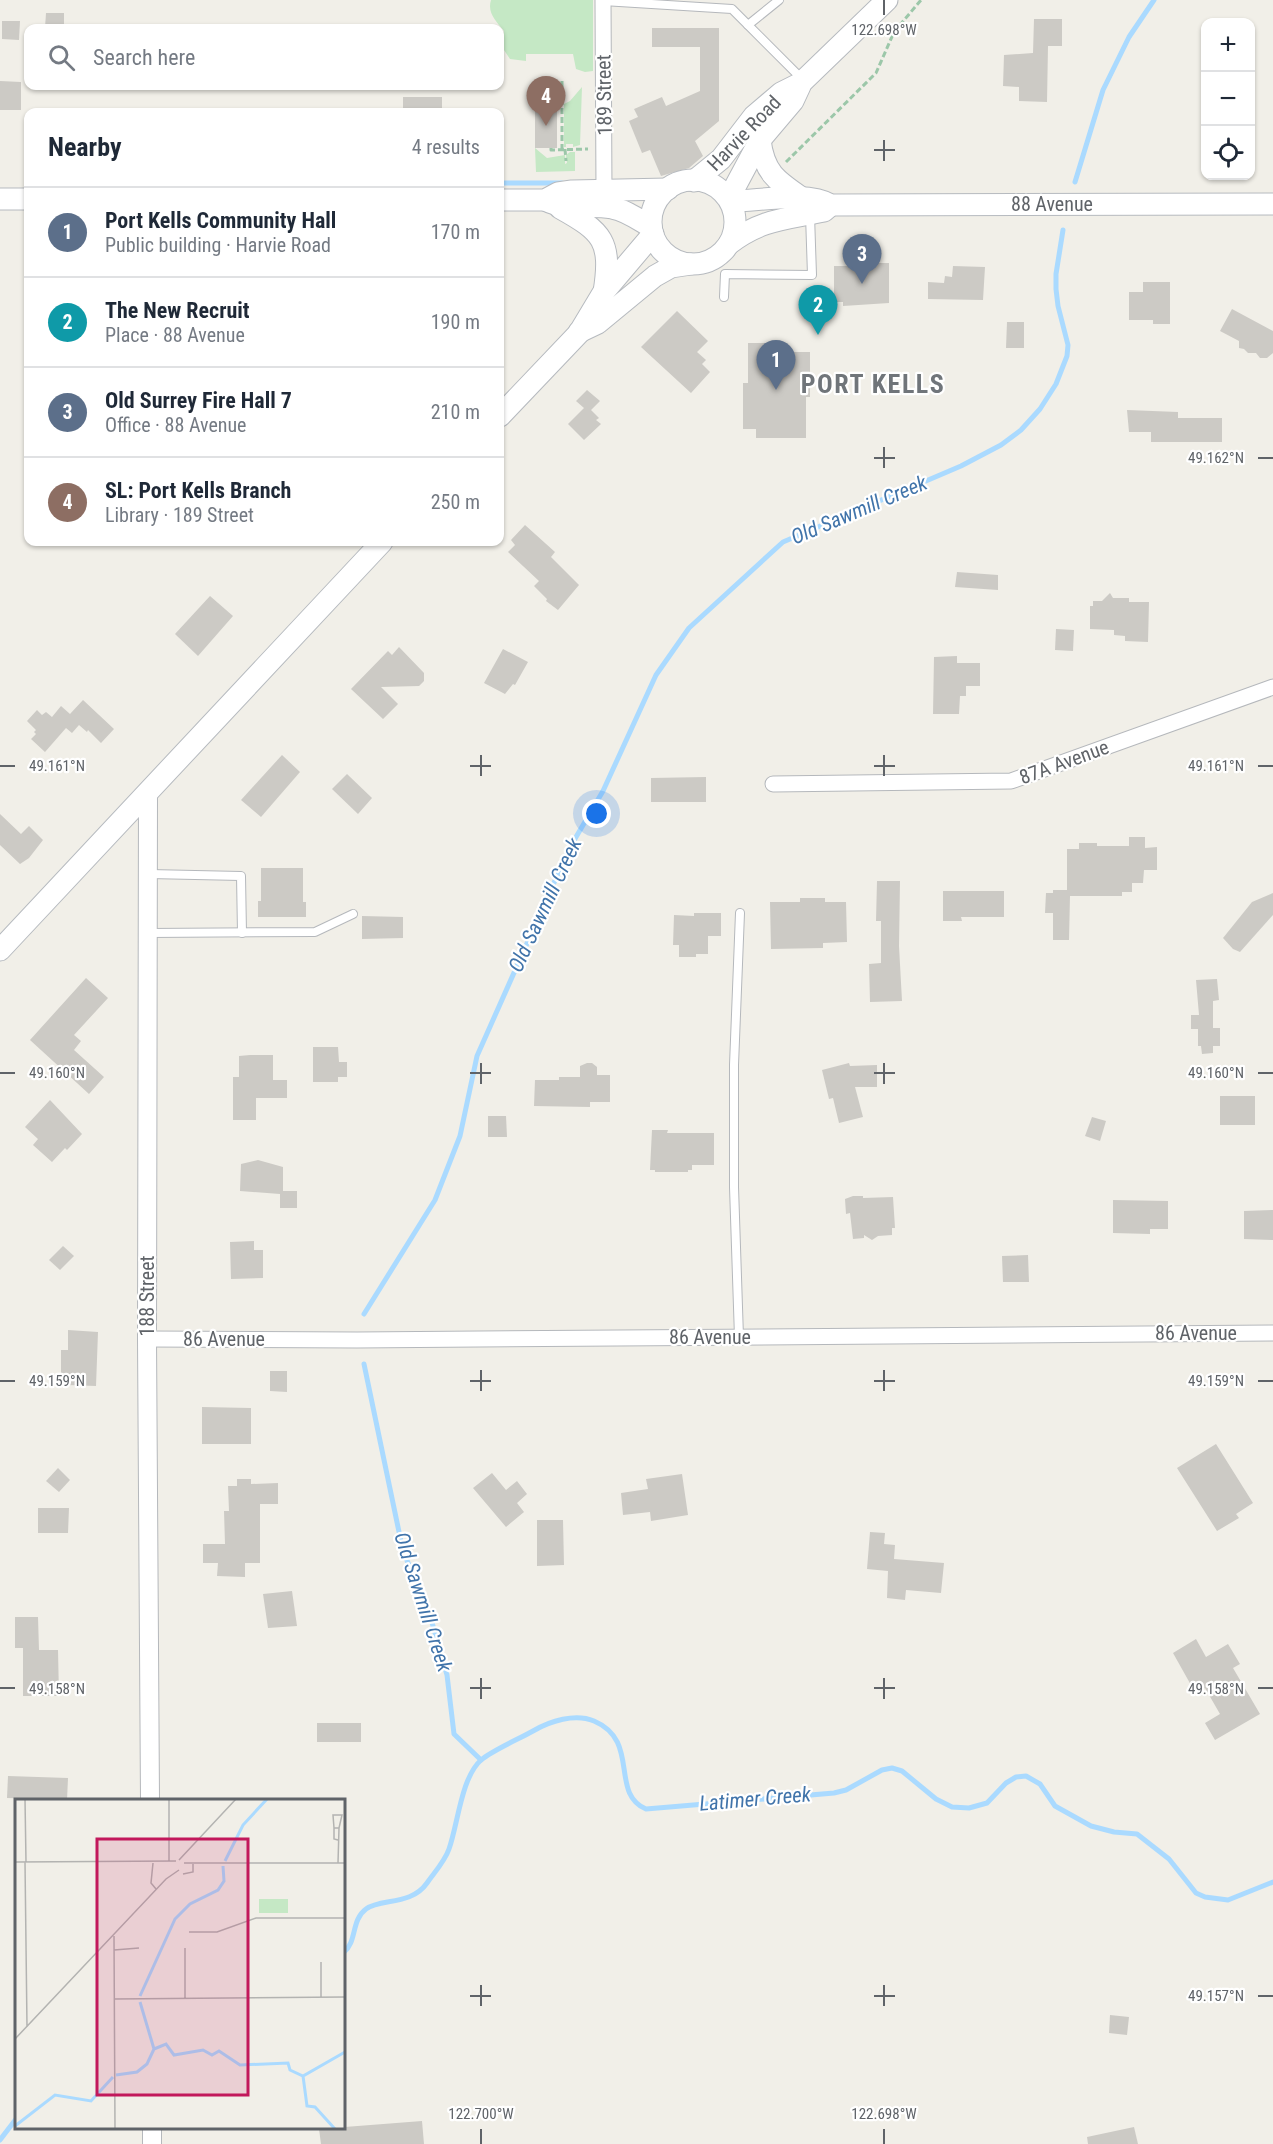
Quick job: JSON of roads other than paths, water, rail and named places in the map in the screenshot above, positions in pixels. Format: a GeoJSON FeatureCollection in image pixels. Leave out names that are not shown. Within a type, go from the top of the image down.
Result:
{"type":"FeatureCollection","features":[{"type":"Feature","properties":{"kind":"main road"},"geometry":{"type":"LineString","coordinates":[[802,81],[887,0]]}},
{"type":"Feature","properties":{"kind":"main road","name":"Harvie Road"},"geometry":{"type":"LineString","coordinates":[[730,200],[760,140],[793,101],[802,81]]}},
{"type":"Feature","properties":{"kind":"main road","name":"Harvie Road"},"geometry":{"type":"LineString","coordinates":[[694,181],[721,159],[754,116],[781,93],[802,81]]}},
{"type":"Feature","properties":{"kind":"main road"},"geometry":{"type":"LineString","coordinates":[[760,140],[764,160],[771,175],[806,206]]}},
{"type":"Feature","properties":{"kind":"main road"},"geometry":{"type":"LineString","coordinates":[[551,203],[558,193],[668,189],[680,183],[694,181],[717,188],[730,200],[735,216],[735,226],[729,244],[713,260],[671,267],[655,276],[598,323],[579,333]]}},
{"type":"Feature","properties":{"kind":"main road"},"geometry":{"type":"LineString","coordinates":[[668,189],[655,206],[652,231],[658,246],[667,255],[678,262],[691,264]]}},
{"type":"Feature","properties":{"kind":"main road"},"geometry":{"type":"LineString","coordinates":[[0,199],[24,199]]}},
{"type":"Feature","properties":{"kind":"main road"},"geometry":{"type":"LineString","coordinates":[[504,200],[612,208],[624,212],[652,231]]}},
{"type":"Feature","properties":{"kind":"main road","name":"88 Avenue"},"geometry":{"type":"LineString","coordinates":[[730,200],[806,206]]}},
{"type":"Feature","properties":{"kind":"main road","name":"88 Avenue"},"geometry":{"type":"LineString","coordinates":[[729,244],[762,224],[823,200],[831,205],[1273,204]]}},
{"type":"Feature","properties":{"kind":"main road"},"geometry":{"type":"LineString","coordinates":[[551,203],[588,224],[606,247],[608,267],[603,293]]}},
{"type":"Feature","properties":{"kind":"main road"},"geometry":{"type":"LineString","coordinates":[[504,412],[579,333],[603,293],[652,231]]}},
{"type":"Feature","properties":{"kind":"main road"},"geometry":{"type":"LineString","coordinates":[[0,950],[378,546]]}},
{"type":"Feature","properties":{"kind":"street","name":"189 Street"},"geometry":{"type":"LineString","coordinates":[[603,1],[604,190]]}},
{"type":"Feature","properties":{"kind":"street","name":"87A Avenue"},"geometry":{"type":"LineString","coordinates":[[773,784],[1011,782],[1273,687]]}},
{"type":"Feature","properties":{"kind":"street","name":"188 Street"},"geometry":{"type":"LineString","coordinates":[[148,792],[147,1339],[150,1799]]}},
{"type":"Feature","properties":{"kind":"street","name":"86 Avenue"},"geometry":{"type":"LineString","coordinates":[[147,1339],[369,1340],[1273,1333]]}},
{"type":"Feature","properties":{"kind":"lane"},"geometry":{"type":"LineString","coordinates":[[748,25],[780,0]]}},
{"type":"Feature","properties":{"kind":"lane"},"geometry":{"type":"LineString","coordinates":[[603,1],[732,9],[802,81]]}},
{"type":"Feature","properties":{"kind":"lane"},"geometry":{"type":"LineString","coordinates":[[724,297],[725,274],[812,274],[806,206]]}},
{"type":"Feature","properties":{"kind":"lane"},"geometry":{"type":"LineString","coordinates":[[147,874],[241,876],[242,933]]}},
{"type":"Feature","properties":{"kind":"lane"},"geometry":{"type":"LineString","coordinates":[[739,1337],[734,1187],[734,1076],[740,913]]}},
{"type":"Feature","properties":{"kind":"lane"},"geometry":{"type":"LineString","coordinates":[[147,933],[315,932],[353,914]]}},
{"type":"Feature","properties":{"kind":"waterway","name":"Old Sawmill Creek"},"geometry":{"type":"LineString","coordinates":[[1075,182],[1103,90],[1129,37],[1154,0]]}},
{"type":"Feature","properties":{"kind":"waterway"},"geometry":{"type":"LineString","coordinates":[[504,183],[562,183]]}},
{"type":"Feature","properties":{"kind":"waterway","name":"Old Sawmill Creek"},"geometry":{"type":"LineString","coordinates":[[364,1314],[435,1200],[460,1136],[477,1056],[569,849],[603,791],[656,675],[689,628],[783,542],[961,466],[1001,445],[1021,430],[1040,409],[1056,384],[1067,356],[1068,345],[1056,289],[1063,230]]}},
{"type":"Feature","properties":{"kind":"waterway","name":"Old Sawmill Creek"},"geometry":{"type":"LineString","coordinates":[[364,1364],[403,1551],[429,1612],[447,1675],[454,1734],[481,1760]]}},
{"type":"Feature","properties":{"kind":"waterway","name":"Latimer Creek"},"geometry":{"type":"LineString","coordinates":[[345,1951],[351,1943],[358,1919],[366,1909],[413,1895],[427,1883],[439,1867],[449,1849],[464,1789],[474,1768],[481,1760],[540,1727],[571,1718],[594,1721],[608,1730],[617,1741],[629,1791],[635,1801],[646,1809],[834,1793],[846,1790],[882,1770],[892,1768],[902,1771],[936,1799],[952,1807],[969,1808],[987,1803],[1006,1783],[1016,1777],[1026,1776],[1040,1784],[1055,1806],[1091,1826],[1114,1832],[1137,1834],[1169,1859],[1196,1893],[1205,1897],[1228,1900],[1273,1882]]}},
{"type":"Feature","properties":{"kind":"waterway","name":"Latimer Creek"},"geometry":{"type":"LineString","coordinates":[[0,2140],[15,2120]]}},
{"type":"Feature","properties":{"kind":"place","name":"SL: Port Kells Branch"},"geometry":{"type":"Point","coordinates":[546,126]}},
{"type":"Feature","properties":{"kind":"place","name":"Old Surrey Fire Hall 7"},"geometry":{"type":"Point","coordinates":[862,284]}},
{"type":"Feature","properties":{"kind":"place","name":"The New Recruit"},"geometry":{"type":"Point","coordinates":[818,335]}},
{"type":"Feature","properties":{"kind":"place","name":"Port Kells Community Hall"},"geometry":{"type":"Point","coordinates":[776,390]}},
{"type":"Feature","properties":{"kind":"district","name":"PORT KELLS"},"geometry":{"type":"Point","coordinates":[873,384]}}]}
